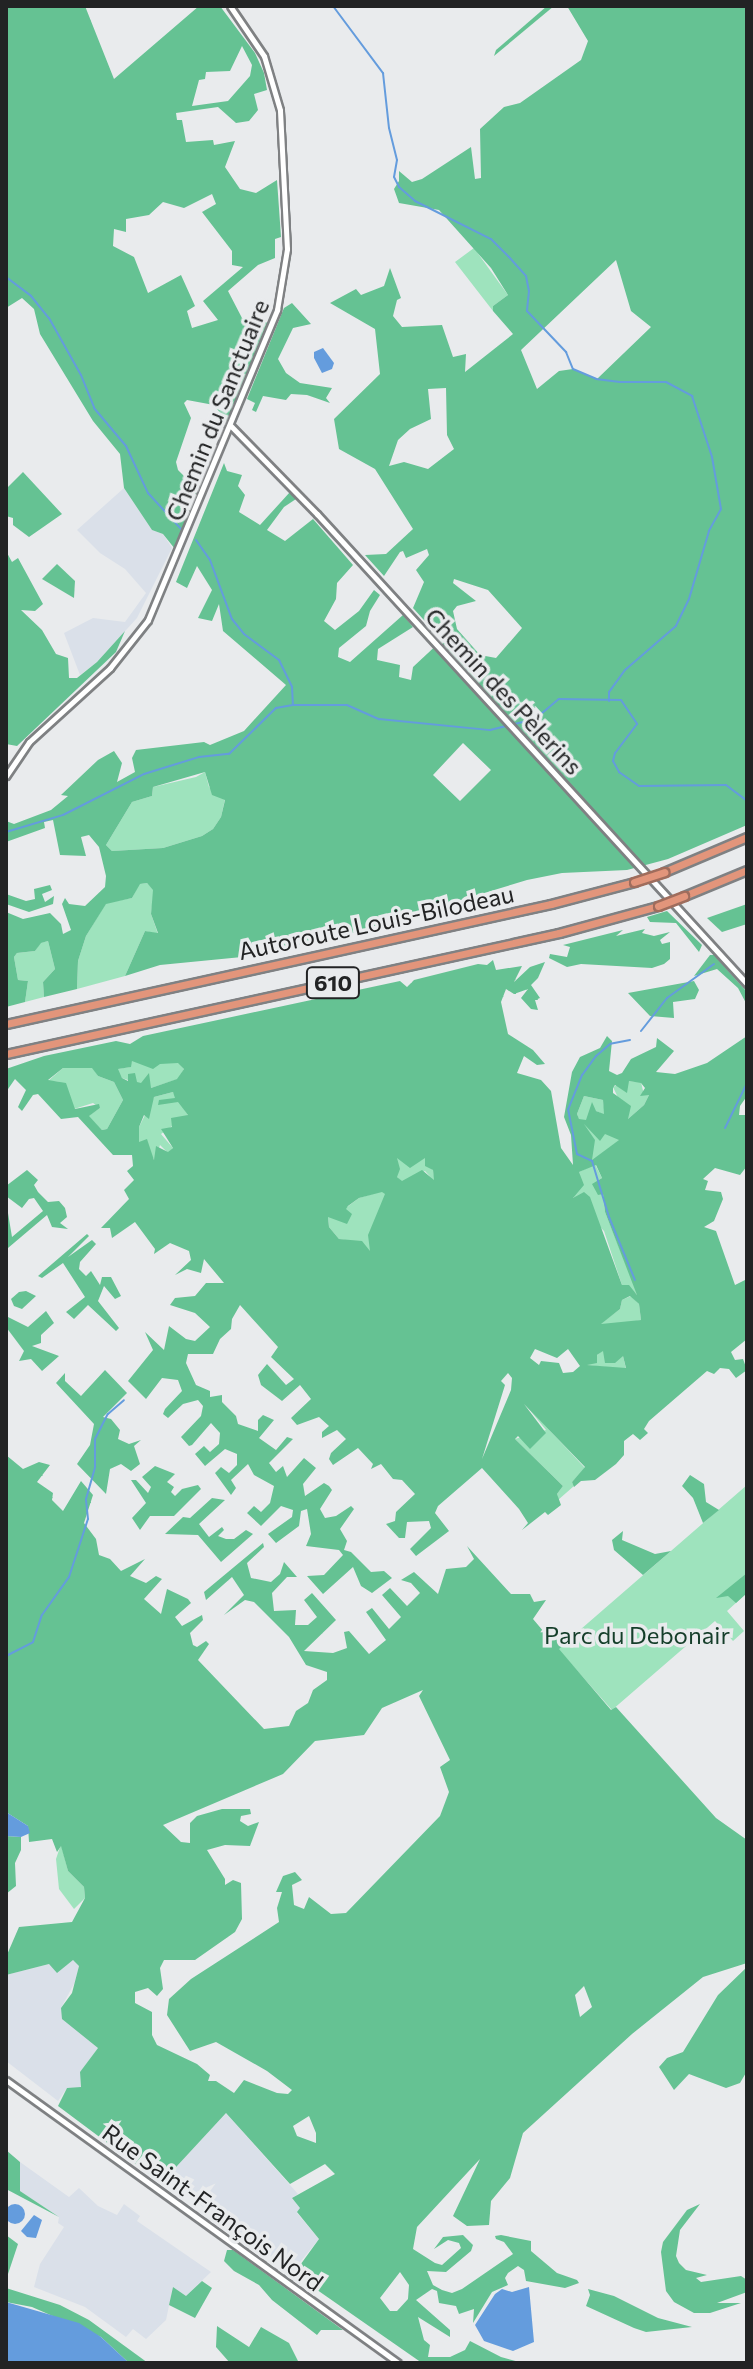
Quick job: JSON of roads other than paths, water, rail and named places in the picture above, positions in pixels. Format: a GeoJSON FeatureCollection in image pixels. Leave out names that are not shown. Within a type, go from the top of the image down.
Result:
{"type":"FeatureCollection","features":[{"type":"Feature","properties":{"kind":"highway","name":"Autoroute Louis-Bilodeau"},"geometry":{"type":"LineString","coordinates":[[6,1024],[551,904],[664,872],[747,837]]}},
{"type":"Feature","properties":{"kind":"highway","name":"Autoroute Louis-Bilodeau"},"geometry":{"type":"LineString","coordinates":[[6,1054],[559,933],[658,906],[747,870]]}},
{"type":"Feature","properties":{"kind":"street","name":"Chemin du Sanctuaire"},"geometry":{"type":"LineString","coordinates":[[6,776],[29,742],[110,668],[148,620],[277,310],[287,249],[276,90],[259,46],[230,6]]}},
{"type":"Feature","properties":{"kind":"street","name":"Chemin des Pèlerins"},"geometry":{"type":"LineString","coordinates":[[231,426],[298,493],[747,984]]}},
{"type":"Feature","properties":{"kind":"street","name":"Rue Saint-François Nord"},"geometry":{"type":"LineString","coordinates":[[6,2080],[398,2363]]}},
{"type":"Feature","properties":{"kind":"water"},"geometry":{"type":"Polygon","coordinates":[[[323,348],[334,363],[332,369],[322,373],[314,352],[323,348]]]}},
{"type":"Feature","properties":{"kind":"water"},"geometry":{"type":"Polygon","coordinates":[[[6,1812],[28,1826],[30,1833],[21,1837],[6,1836],[6,1812]]]}},
{"type":"Feature","properties":{"kind":"water"},"geometry":{"type":"Polygon","coordinates":[[[15,2204],[22,2207],[25,2214],[22,2221],[15,2224],[8,2221],[5,2214],[8,2207],[15,2204]]]}},
{"type":"Feature","properties":{"kind":"water"},"geometry":{"type":"Polygon","coordinates":[[[34,2215],[42,2220],[36,2238],[27,2237],[21,2231],[34,2215]]]}},
{"type":"Feature","properties":{"kind":"water"},"geometry":{"type":"Polygon","coordinates":[[[529,2287],[534,2342],[513,2351],[484,2341],[475,2325],[495,2294],[502,2289],[512,2292],[529,2287]]]}},
{"type":"Feature","properties":{"kind":"water"},"geometry":{"type":"Polygon","coordinates":[[[6,2302],[79,2323],[101,2337],[129,2363],[6,2363],[6,2302]]]}},
{"type":"Feature","properties":{"kind":"waterway"},"geometry":{"type":"LineString","coordinates":[[333,6],[383,73],[389,128],[397,160],[394,177],[399,187],[415,201],[491,239],[509,257],[526,276],[529,291],[527,311],[566,352],[573,369],[596,379],[666,382],[692,396],[712,457],[721,509],[709,531],[689,599],[676,626],[625,670],[609,692],[609,701]]}},
{"type":"Feature","properties":{"kind":"waterway"},"geometry":{"type":"LineString","coordinates":[[6,277],[31,296],[49,318],[81,375],[94,408],[126,446],[148,493],[182,530]]}},
{"type":"Feature","properties":{"kind":"waterway"},"geometry":{"type":"LineString","coordinates":[[196,540],[210,560],[232,619],[244,634],[279,660],[292,687],[293,705]]}},
{"type":"Feature","properties":{"kind":"waterway"},"geometry":{"type":"LineString","coordinates":[[6,832],[63,815],[144,774],[199,757],[229,754],[276,708],[293,705],[347,705],[379,719],[490,730],[535,719],[559,699],[621,700],[637,724],[615,753],[613,761],[619,772],[639,786],[726,785],[747,801]]}},
{"type":"Feature","properties":{"kind":"waterway"},"geometry":{"type":"LineString","coordinates":[[641,1031],[667,998],[714,964]]}},
{"type":"Feature","properties":{"kind":"waterway"},"geometry":{"type":"LineString","coordinates":[[630,1040],[610,1044],[596,1056],[582,1075],[568,1109],[577,1154],[592,1161],[609,1217],[635,1280]]}},
{"type":"Feature","properties":{"kind":"waterway"},"geometry":{"type":"LineString","coordinates":[[725,1128],[747,1083]]}},
{"type":"Feature","properties":{"kind":"waterway"},"geometry":{"type":"LineString","coordinates":[[6,1656],[33,1642],[42,1615],[69,1577],[88,1519],[86,1499],[95,1467],[95,1439],[108,1414],[124,1400]]}},
{"type":"Feature","properties":{"kind":"park label","name":"Parc du Debonair"},"geometry":{"type":"Point","coordinates":[637,1635]}}]}
